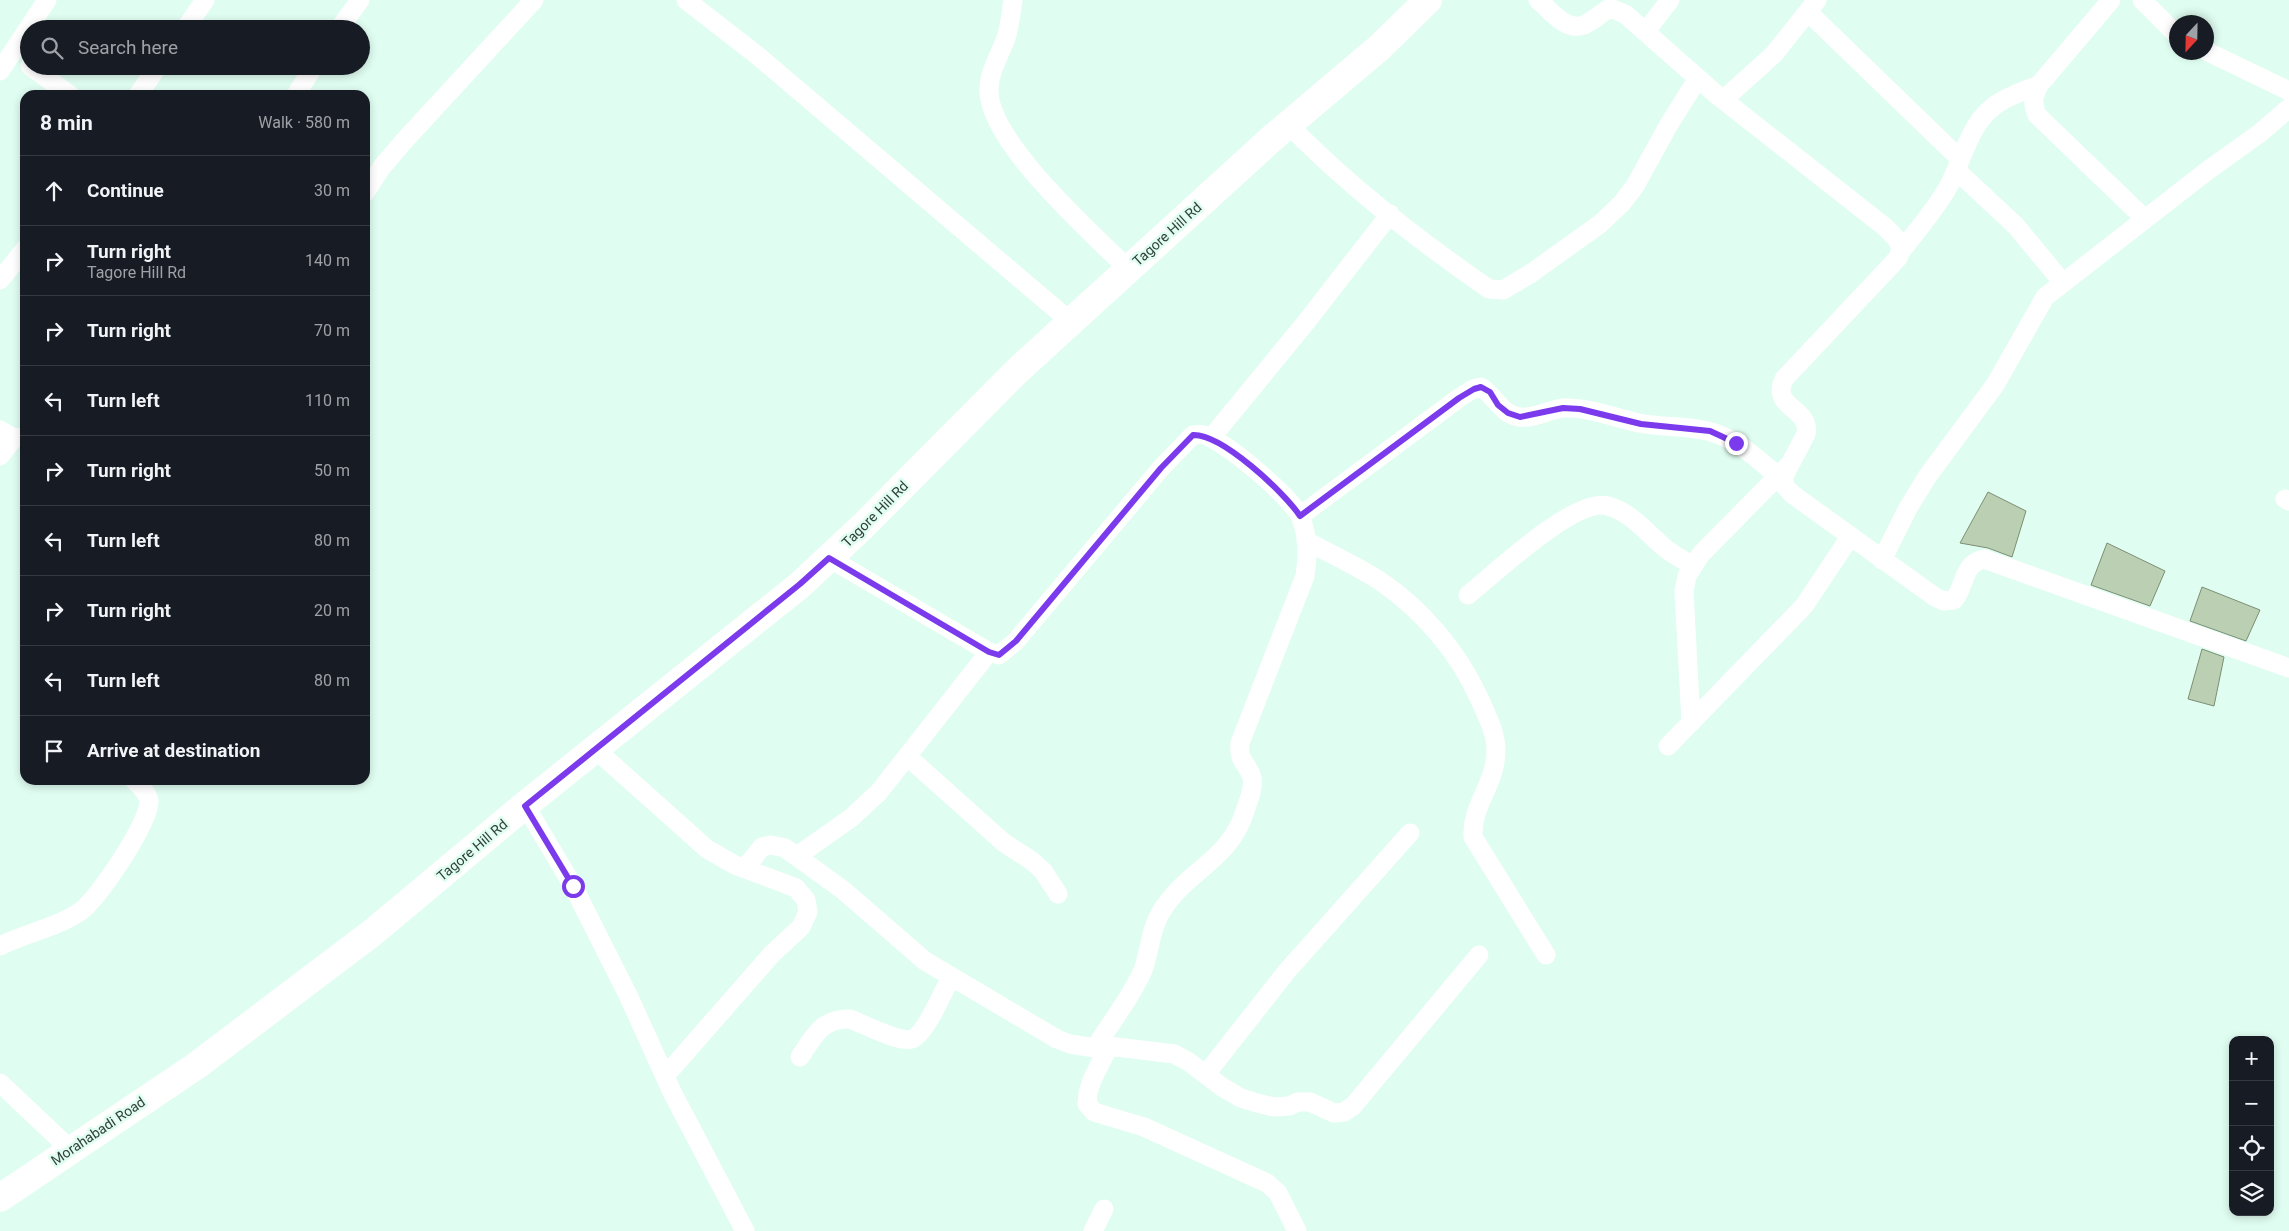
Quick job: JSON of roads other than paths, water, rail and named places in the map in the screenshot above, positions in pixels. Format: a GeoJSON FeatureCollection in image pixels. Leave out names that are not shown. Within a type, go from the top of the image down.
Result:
{"type":"FeatureCollection","features":[{"type":"Feature","properties":{"kind":"main road","name":"Tagore Hill Rd"},"geometry":{"type":"LineString","coordinates":[[196,1066],[372,933],[525,806],[800,584],[829,558],[1016,372],[1288,124],[1380,47],[1428,0]]}},
{"type":"Feature","properties":{"kind":"main road","name":"Morahabadi Road"},"geometry":{"type":"LineString","coordinates":[[0,1198],[136,1104],[196,1066]]}},
{"type":"Feature","properties":{"kind":"street"},"geometry":{"type":"LineString","coordinates":[[30,20],[47,0]]}},
{"type":"Feature","properties":{"kind":"street"},"geometry":{"type":"LineString","coordinates":[[191,20],[205,0]]}},
{"type":"Feature","properties":{"kind":"street"},"geometry":{"type":"LineString","coordinates":[[346,20],[360,0]]}},
{"type":"Feature","properties":{"kind":"street"},"geometry":{"type":"LineString","coordinates":[[370,185],[381,168],[404,141],[534,0]]}},
{"type":"Feature","properties":{"kind":"street"},"geometry":{"type":"LineString","coordinates":[[686,0],[764,62],[1071,322]]}},
{"type":"Feature","properties":{"kind":"street"},"geometry":{"type":"LineString","coordinates":[[1013,0],[1006,37],[990,78],[988,92],[994,112],[1023,162],[1128,269]]}},
{"type":"Feature","properties":{"kind":"street"},"geometry":{"type":"LineString","coordinates":[[1538,0],[1567,25],[1576,27],[1585,25],[1599,13],[1610,8],[1625,14],[1723,100],[1885,227],[1900,242],[1901,251]]}},
{"type":"Feature","properties":{"kind":"street"},"geometry":{"type":"LineString","coordinates":[[1646,31],[1670,0]]}},
{"type":"Feature","properties":{"kind":"street"},"geometry":{"type":"LineString","coordinates":[[2111,0],[2039,85],[2032,105],[2037,115],[2145,219]]}},
{"type":"Feature","properties":{"kind":"street"},"geometry":{"type":"LineString","coordinates":[[2142,0],[2169,27]]}},
{"type":"Feature","properties":{"kind":"street"},"geometry":{"type":"LineString","coordinates":[[1723,100],[1774,54],[1812,6],[2016,226],[2064,283]]}},
{"type":"Feature","properties":{"kind":"street"},"geometry":{"type":"LineString","coordinates":[[0,71],[6,49],[20,32]]}},
{"type":"Feature","properties":{"kind":"street"},"geometry":{"type":"LineString","coordinates":[[6,49],[20,59]]}},
{"type":"Feature","properties":{"kind":"street"},"geometry":{"type":"LineString","coordinates":[[2214,55],[2289,92]]}},
{"type":"Feature","properties":{"kind":"street"},"geometry":{"type":"LineString","coordinates":[[42,75],[63,90]]}},
{"type":"Feature","properties":{"kind":"street"},"geometry":{"type":"LineString","coordinates":[[141,90],[152,75]]}},
{"type":"Feature","properties":{"kind":"street"},"geometry":{"type":"LineString","coordinates":[[299,90],[308,75]]}},
{"type":"Feature","properties":{"kind":"street"},"geometry":{"type":"LineString","coordinates":[[1288,124],[1342,177],[1489,289],[1502,290],[1530,274],[1600,224],[1622,203],[1635,186],[1668,126],[1698,78]]}},
{"type":"Feature","properties":{"kind":"street"},"geometry":{"type":"LineString","coordinates":[[1691,723],[1684,590],[1687,576],[1692,565],[1783,471],[1806,434],[1807,427],[1804,419],[1780,394],[1784,379],[1885,272],[1935,208],[1948,188],[1977,124],[1988,110],[2000,101],[2039,85]]}},
{"type":"Feature","properties":{"kind":"street"},"geometry":{"type":"LineString","coordinates":[[1882,560],[1908,508],[1927,477],[1995,384],[2045,297],[2260,133],[2289,108]]}},
{"type":"Feature","properties":{"kind":"street"},"geometry":{"type":"LineString","coordinates":[[1211,438],[1313,314],[1390,214]]}},
{"type":"Feature","properties":{"kind":"street"},"geometry":{"type":"LineString","coordinates":[[0,280],[20,255]]}},
{"type":"Feature","properties":{"kind":"street"},"geometry":{"type":"LineString","coordinates":[[1300,516],[1459,398],[1481,387],[1490,392],[1498,405],[1508,413],[1520,417],[1563,408],[1580,409],[1641,424],[1710,431],[1736,443],[1783,471],[1784,485],[1792,494],[1882,560],[1934,596],[1944,600],[1954,600],[1960,592],[1968,568],[1974,562],[1984,559],[2289,668]]}},
{"type":"Feature","properties":{"kind":"street"},"geometry":{"type":"LineString","coordinates":[[829,558],[989,652],[999,655],[1016,641],[1183,443],[1193,435],[1202,434],[1211,438],[1247,463],[1291,502],[1300,516],[1308,559],[1305,576],[1240,743],[1239,755],[1252,778],[1246,809],[1231,841],[1219,855],[1185,884],[1161,912],[1154,926],[1148,956],[1136,984],[1102,1047],[1088,1093],[1088,1104],[1094,1112],[1144,1127],[1267,1183],[1278,1193],[1297,1231]]}},
{"type":"Feature","properties":{"kind":"street"},"geometry":{"type":"LineString","coordinates":[[0,456],[13,435]]}},
{"type":"Feature","properties":{"kind":"street"},"geometry":{"type":"LineString","coordinates":[[1468,595],[1566,517],[1593,505],[1607,505],[1626,515],[1665,548],[1692,565]]}},
{"type":"Feature","properties":{"kind":"street"},"geometry":{"type":"LineString","coordinates":[[1668,746],[1804,606],[1850,537]]}},
{"type":"Feature","properties":{"kind":"street"},"geometry":{"type":"LineString","coordinates":[[1306,541],[1379,581],[1400,596],[1438,634],[1472,683],[1494,734],[1496,749],[1494,774],[1472,824],[1473,837],[1546,955]]}},
{"type":"Feature","properties":{"kind":"street"},"geometry":{"type":"LineString","coordinates":[[797,856],[864,806],[892,777],[989,652]]}},
{"type":"Feature","properties":{"kind":"street"},"geometry":{"type":"LineString","coordinates":[[595,749],[694,838],[722,858],[796,888],[806,900],[808,912],[801,926],[757,970],[669,1084]]}},
{"type":"Feature","properties":{"kind":"street"},"geometry":{"type":"LineString","coordinates":[[908,757],[1003,842],[1043,871],[1058,894]]}},
{"type":"Feature","properties":{"kind":"street"},"geometry":{"type":"LineString","coordinates":[[0,946],[70,917],[82,910],[93,900],[122,859],[147,810],[149,800],[139,785]]}},
{"type":"Feature","properties":{"kind":"street"},"geometry":{"type":"LineString","coordinates":[[525,806],[573,886],[628,995],[687,1121],[745,1231]]}},
{"type":"Feature","properties":{"kind":"street"},"geometry":{"type":"LineString","coordinates":[[1206,1074],[1287,971],[1410,834]]}},
{"type":"Feature","properties":{"kind":"street"},"geometry":{"type":"LineString","coordinates":[[745,868],[762,847],[771,845],[785,848],[878,917],[925,961],[1057,1039],[1082,1047],[1102,1047],[1174,1054],[1241,1098],[1274,1107],[1288,1106],[1298,1102],[1310,1102],[1334,1113],[1344,1112],[1353,1106],[1478,955]]}},
{"type":"Feature","properties":{"kind":"street"},"geometry":{"type":"LineString","coordinates":[[800,1057],[818,1031],[831,1021],[842,1019],[850,1019],[901,1039],[913,1039],[922,1032],[951,977]]}},
{"type":"Feature","properties":{"kind":"street"},"geometry":{"type":"LineString","coordinates":[[0,1083],[70,1150]]}},
{"type":"Feature","properties":{"kind":"street"},"geometry":{"type":"LineString","coordinates":[[1093,1231],[1104,1208]]}}]}
